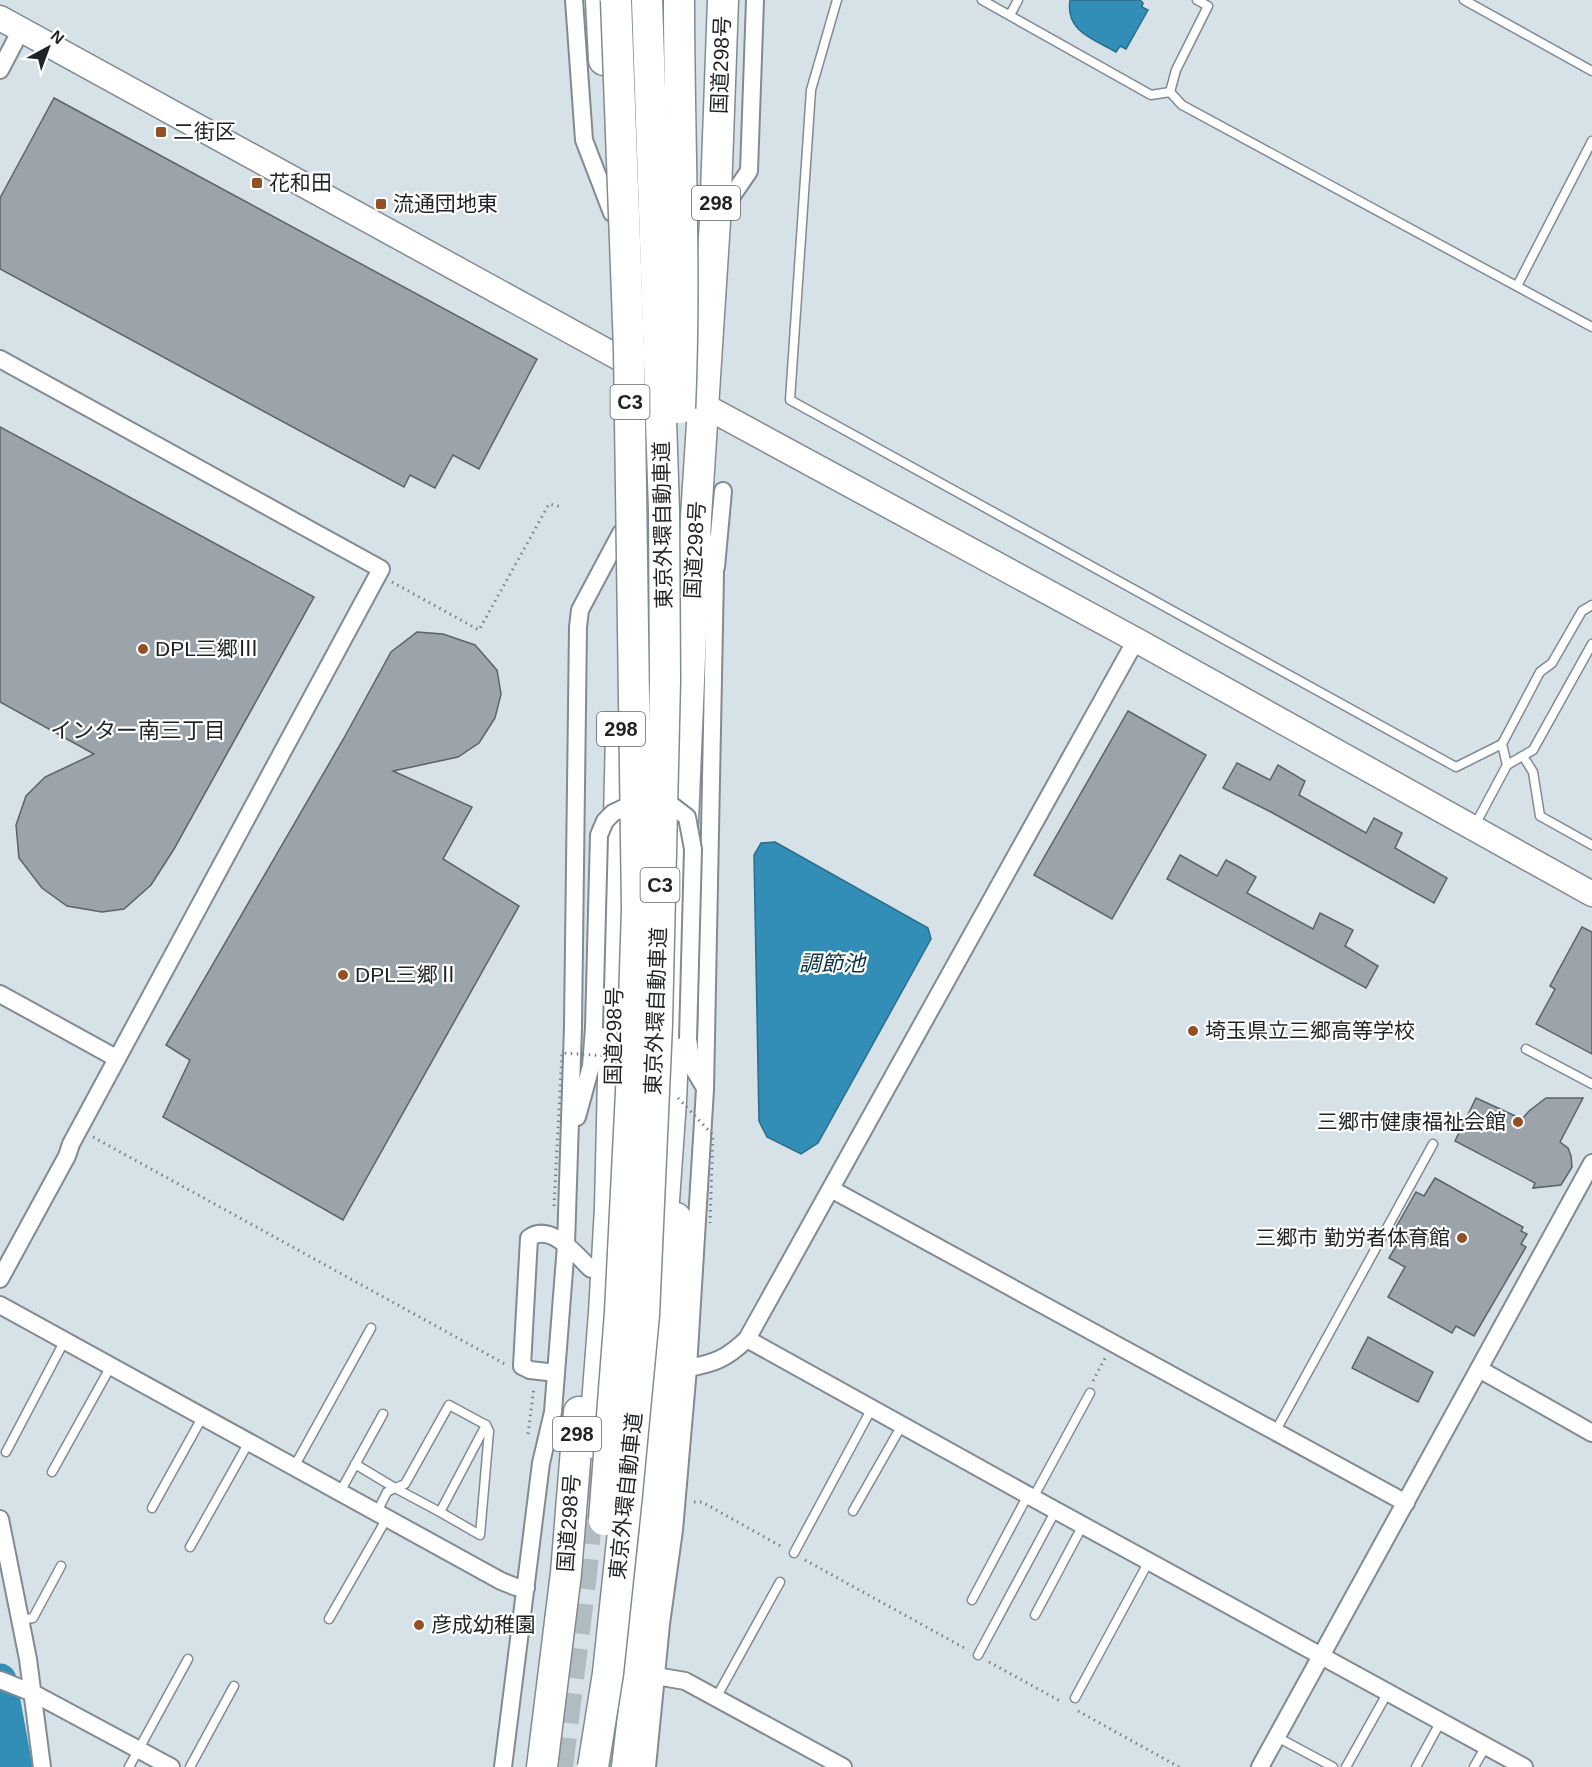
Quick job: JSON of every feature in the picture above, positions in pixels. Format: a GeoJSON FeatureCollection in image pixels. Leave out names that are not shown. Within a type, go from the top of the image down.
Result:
{"type":"FeatureCollection","features":[{"type":"Feature","properties":{"kind":"highway","name":"国道298号"},"geometry":{"type":"LineString","coordinates":[[542,1767],[566,1574],[604,1313],[610,1208],[621,733],[621,397],[601,0]]}},
{"type":"Feature","properties":{"kind":"highway","name":"東京外環自動車道"},"geometry":{"type":"LineString","coordinates":[[574,1767],[589,1665],[606,1494],[620,1312],[637,909],[629,361],[616,0]]}},
{"type":"Feature","properties":{"kind":"highway","name":"東京外環自動車道"},"geometry":{"type":"LineString","coordinates":[[593,1767],[609,1661],[644,1315],[657,1024],[664,681],[662,407],[647,0]]}},
{"type":"Feature","properties":{"kind":"highway"},"geometry":{"type":"LineString","coordinates":[[664,681],[675,583],[677,458],[684,328],[679,0]]}},
{"type":"Feature","properties":{"kind":"highway","name":"国道298号"},"geometry":{"type":"LineString","coordinates":[[646,1446],[671,1101],[696,517],[715,221],[723,0]]}},
{"type":"Feature","properties":{"kind":"highway","name":"国道298号"},"geometry":{"type":"LineString","coordinates":[[584,1449],[597,1167],[612,1101]]}},
{"type":"Feature","properties":{"kind":"highway","name":"国道298号"},"geometry":{"type":"LineString","coordinates":[[627,1767],[664,1533],[678,1183],[671,1101]]}},
{"type":"Feature","properties":{"kind":"highway"},"geometry":{"type":"LineString","coordinates":[[521,1767],[551,1525],[584,1449]]}},
{"type":"Feature","properties":{"kind":"street"},"geometry":{"type":"LineString","coordinates":[[574,0],[584,140],[612,213]]}},
{"type":"Feature","properties":{"kind":"street"},"geometry":{"type":"LineString","coordinates":[[715,221],[749,171],[755,0]]}},
{"type":"Feature","properties":{"kind":"street"},"geometry":{"type":"LineString","coordinates":[[0,18],[619,357],[703,406],[1136,640],[1592,894]]}},
{"type":"Feature","properties":{"kind":"street"},"geometry":{"type":"LineString","coordinates":[[0,70],[21,30]]}},
{"type":"Feature","properties":{"kind":"street"},"geometry":{"type":"LineString","coordinates":[[0,359],[381,569],[116,1058],[67,1156],[0,1279]]}},
{"type":"Feature","properties":{"kind":"street"},"geometry":{"type":"LineString","coordinates":[[646,1767],[656,1676],[664,1533],[688,1368],[705,1089],[715,574],[723,491]]}},
{"type":"Feature","properties":{"kind":"street"},"geometry":{"type":"LineString","coordinates":[[696,517],[715,574]]}},
{"type":"Feature","properties":{"kind":"street"},"geometry":{"type":"LineString","coordinates":[[503,1767],[540,1474],[553,1412],[566,1245],[576,836],[578,627],[580,610],[621,533]]}},
{"type":"Feature","properties":{"kind":"street"},"geometry":{"type":"LineString","coordinates":[[688,1368],[707,1365],[729,1355],[747,1339],[1136,640]]}},
{"type":"Feature","properties":{"kind":"street"},"geometry":{"type":"LineString","coordinates":[[570,1141],[591,1066],[599,836],[605,821],[613,813],[630,805],[670,804],[687,817],[693,849],[688,1039],[692,1066],[705,1089]]}},
{"type":"Feature","properties":{"kind":"street"},"geometry":{"type":"LineString","coordinates":[[0,994],[116,1058]]}},
{"type":"Feature","properties":{"kind":"street"},"geometry":{"type":"LineString","coordinates":[[1260,1767],[1592,1163]]}},
{"type":"Feature","properties":{"kind":"street"},"geometry":{"type":"LineString","coordinates":[[831,1189],[1406,1503]]}},
{"type":"Feature","properties":{"kind":"street"},"geometry":{"type":"LineString","coordinates":[[556,1373],[535,1371],[522,1366],[529,1238],[535,1234],[550,1234],[566,1245],[591,1269]]}},
{"type":"Feature","properties":{"kind":"street"},"geometry":{"type":"LineString","coordinates":[[0,1305],[501,1581],[526,1588]]}},
{"type":"Feature","properties":{"kind":"street"},"geometry":{"type":"LineString","coordinates":[[747,1339],[1524,1767]]}},
{"type":"Feature","properties":{"kind":"street"},"geometry":{"type":"LineString","coordinates":[[1479,1370],[1592,1432]]}},
{"type":"Feature","properties":{"kind":"street"},"geometry":{"type":"LineString","coordinates":[[0,1519],[33,1693],[42,1767]]}},
{"type":"Feature","properties":{"kind":"street"},"geometry":{"type":"LineString","coordinates":[[656,1676],[685,1681],[843,1767]]}},
{"type":"Feature","properties":{"kind":"street"},"geometry":{"type":"LineString","coordinates":[[0,1680],[33,1693],[171,1767]]}},
{"type":"Feature","properties":{"kind":"lane"},"geometry":{"type":"LineString","coordinates":[[837,0],[811,90],[790,400],[1456,766],[1502,744],[1540,672],[1552,663],[1582,611],[1592,605]]}},
{"type":"Feature","properties":{"kind":"lane"},"geometry":{"type":"LineString","coordinates":[[982,0],[1150,95],[1170,92]]}},
{"type":"Feature","properties":{"kind":"lane"},"geometry":{"type":"LineString","coordinates":[[1010,15],[1018,0]]}},
{"type":"Feature","properties":{"kind":"lane"},"geometry":{"type":"LineString","coordinates":[[1170,92],[1176,70],[1210,3],[1197,0]]}},
{"type":"Feature","properties":{"kind":"lane"},"geometry":{"type":"LineString","coordinates":[[1464,0],[1592,71]]}},
{"type":"Feature","properties":{"kind":"lane"},"geometry":{"type":"LineString","coordinates":[[1170,92],[1182,105],[1592,327]]}},
{"type":"Feature","properties":{"kind":"lane"},"geometry":{"type":"LineString","coordinates":[[1516,286],[1592,141]]}},
{"type":"Feature","properties":{"kind":"lane"},"geometry":{"type":"LineString","coordinates":[[1473,828],[1507,765],[1533,750],[1592,644]]}},
{"type":"Feature","properties":{"kind":"lane"},"geometry":{"type":"LineString","coordinates":[[1502,744],[1507,765]]}},
{"type":"Feature","properties":{"kind":"lane"},"geometry":{"type":"LineString","coordinates":[[1523,756],[1533,772],[1540,816],[1592,845]]}},
{"type":"Feature","properties":{"kind":"lane"},"geometry":{"type":"LineString","coordinates":[[1526,1049],[1592,1084]]}},
{"type":"Feature","properties":{"kind":"lane"},"geometry":{"type":"LineString","coordinates":[[1275,1432],[1433,1144]]}},
{"type":"Feature","properties":{"kind":"lane"},"geometry":{"type":"LineString","coordinates":[[294,1467],[371,1328]]}},
{"type":"Feature","properties":{"kind":"lane"},"geometry":{"type":"LineString","coordinates":[[6,1452],[65,1340]]}},
{"type":"Feature","properties":{"kind":"lane"},"geometry":{"type":"LineString","coordinates":[[52,1472],[111,1365]]}},
{"type":"Feature","properties":{"kind":"lane"},"geometry":{"type":"LineString","coordinates":[[972,1600],[1090,1393]]}},
{"type":"Feature","properties":{"kind":"lane"},"geometry":{"type":"LineString","coordinates":[[329,1619],[382,1515],[387,1492],[395,1488],[405,1484],[449,1405],[486,1425],[489,1431],[480,1535],[395,1488],[355,1464]]}},
{"type":"Feature","properties":{"kind":"lane"},"geometry":{"type":"LineString","coordinates":[[794,1554],[872,1408]]}},
{"type":"Feature","properties":{"kind":"lane"},"geometry":{"type":"LineString","coordinates":[[340,1492],[383,1414]]}},
{"type":"Feature","properties":{"kind":"lane"},"geometry":{"type":"LineString","coordinates":[[152,1508],[203,1416]]}},
{"type":"Feature","properties":{"kind":"lane"},"geometry":{"type":"LineString","coordinates":[[440,1512],[486,1425]]}},
{"type":"Feature","properties":{"kind":"lane"},"geometry":{"type":"LineString","coordinates":[[853,1511],[902,1425]]}},
{"type":"Feature","properties":{"kind":"lane"},"geometry":{"type":"LineString","coordinates":[[190,1547],[249,1442]]}},
{"type":"Feature","properties":{"kind":"lane"},"geometry":{"type":"LineString","coordinates":[[978,1656],[1056,1510]]}},
{"type":"Feature","properties":{"kind":"lane"},"geometry":{"type":"LineString","coordinates":[[1035,1615],[1083,1525]]}},
{"type":"Feature","properties":{"kind":"lane"},"geometry":{"type":"LineString","coordinates":[[1075,1698],[1149,1561]]}},
{"type":"Feature","properties":{"kind":"lane"},"geometry":{"type":"LineString","coordinates":[[20,1620],[33,1618],[61,1566]]}},
{"type":"Feature","properties":{"kind":"lane"},"geometry":{"type":"LineString","coordinates":[[716,1698],[780,1582]]}},
{"type":"Feature","properties":{"kind":"lane"},"geometry":{"type":"LineString","coordinates":[[129,1767],[188,1659]]}},
{"type":"Feature","properties":{"kind":"lane"},"geometry":{"type":"LineString","coordinates":[[190,1767],[234,1686]]}},
{"type":"Feature","properties":{"kind":"lane"},"geometry":{"type":"LineString","coordinates":[[1346,1767],[1388,1692]]}},
{"type":"Feature","properties":{"kind":"lane"},"geometry":{"type":"LineString","coordinates":[[1416,1767],[1441,1721]]}},
{"type":"Feature","properties":{"kind":"lane"},"geometry":{"type":"LineString","coordinates":[[1277,1737],[1333,1767]]}},
{"type":"Feature","properties":{"kind":"lane"},"geometry":{"type":"LineString","coordinates":[[1474,1767],[1486,1746]]}},
{"type":"Feature","properties":{"kind":"path"},"geometry":{"type":"LineString","coordinates":[[377,574],[479,630],[549,504],[562,507]]}},
{"type":"Feature","properties":{"kind":"path"},"geometry":{"type":"LineString","coordinates":[[79,1128],[510,1366]]}},
{"type":"Feature","properties":{"kind":"path"},"geometry":{"type":"LineString","coordinates":[[550,1234],[554,1206]]}},
{"type":"Feature","properties":{"kind":"path"},"geometry":{"type":"LineString","coordinates":[[1090,1393],[1087,1392],[1113,1343]]}},
{"type":"Feature","properties":{"kind":"path"},"geometry":{"type":"LineString","coordinates":[[528,1438],[535,1371]]}},
{"type":"Feature","properties":{"kind":"path"},"geometry":{"type":"LineString","coordinates":[[694,1502],[702,1502],[1179,1767]]}},
{"type":"Feature","properties":{"kind":"water"},"geometry":{"type":"Polygon","coordinates":[[[1070,0],[1140,0],[1143,3],[1142,7],[1148,10],[1126,49],[1120,46],[1116,52],[1090,38],[1077,27],[1072,20],[1070,0]]]}},
{"type":"Feature","properties":{"kind":"water","name":"調節池"},"geometry":{"type":"Polygon","coordinates":[[[775,842],[928,928],[931,939],[818,1143],[801,1154],[767,1137],[759,1121],[754,855],[761,843],[775,842]]]}},
{"type":"Feature","properties":{"kind":"building"},"geometry":{"type":"Polygon","coordinates":[[[54,98],[537,359],[479,469],[453,455],[435,488],[410,475],[404,487],[0,269],[0,198],[54,98]]]}},
{"type":"Feature","properties":{"kind":"building","name":"DPL三郷Ⅲ"},"geometry":{"type":"Polygon","coordinates":[[[0,427],[314,597],[174,849],[151,885],[124,909],[102,912],[67,906],[42,888],[19,858],[16,825],[26,796],[45,777],[94,754],[0,702],[0,427]]]}},
{"type":"Feature","properties":{"kind":"building","name":"DPL三郷Ⅱ"},"geometry":{"type":"Polygon","coordinates":[[[417,632],[443,634],[475,645],[497,670],[501,694],[495,718],[479,743],[458,757],[393,771],[472,807],[443,859],[519,906],[343,1220],[163,1117],[190,1060],[166,1045],[344,738],[391,652],[417,632]]]}},
{"type":"Feature","properties":{"kind":"building"},"geometry":{"type":"Polygon","coordinates":[[[1128,711],[1206,755],[1112,919],[1034,875],[1128,711]]]}},
{"type":"Feature","properties":{"kind":"building"},"geometry":{"type":"Polygon","coordinates":[[[1237,763],[1270,780],[1278,765],[1305,781],[1299,795],[1366,833],[1374,818],[1402,833],[1395,848],[1447,878],[1434,903],[1271,812],[1223,788],[1237,763]]]}},
{"type":"Feature","properties":{"kind":"building"},"geometry":{"type":"Polygon","coordinates":[[[1180,855],[1217,876],[1226,860],[1239,867],[1256,877],[1247,893],[1313,929],[1320,913],[1353,930],[1345,946],[1378,966],[1366,988],[1167,879],[1180,855]]]}},
{"type":"Feature","properties":{"kind":"building"},"geometry":{"type":"Polygon","coordinates":[[[1582,927],[1592,932],[1592,1054],[1536,1024],[1555,989],[1550,986],[1582,927]]]}},
{"type":"Feature","properties":{"kind":"building"},"geometry":{"type":"Polygon","coordinates":[[[1476,1098],[1522,1119],[1546,1098],[1583,1098],[1560,1142],[1568,1148],[1572,1167],[1561,1185],[1533,1188],[1535,1183],[1455,1141],[1476,1098]]]}},
{"type":"Feature","properties":{"kind":"building"},"geometry":{"type":"Polygon","coordinates":[[[1435,1178],[1523,1227],[1521,1231],[1527,1234],[1521,1244],[1526,1247],[1474,1336],[1456,1326],[1452,1333],[1388,1297],[1405,1267],[1389,1258],[1399,1241],[1391,1236],[1416,1192],[1424,1196],[1435,1178]]]}},
{"type":"Feature","properties":{"kind":"building"},"geometry":{"type":"Polygon","coordinates":[[[1368,1337],[1433,1372],[1418,1402],[1352,1368],[1368,1337]]]}},
{"type":"Feature","properties":{"kind":"waterway"},"geometry":{"type":"LineString","coordinates":[[0,1680],[16,1767]]}},
{"type":"Feature","properties":{"kind":"tunnel"},"geometry":{"type":"LineString","coordinates":[[558,1767],[582,1574],[594,1443]]}},
{"type":"Feature","properties":{"kind":"tunnel"},"geometry":{"type":"LineString","coordinates":[[609,1767],[622,1667]]}},
{"type":"Feature","properties":{"kind":"place","name":"二街区"},"geometry":{"type":"Point","coordinates":[161,132]}},
{"type":"Feature","properties":{"kind":"place","name":"花和田"},"geometry":{"type":"Point","coordinates":[257,183]}},
{"type":"Feature","properties":{"kind":"place","name":"流通団地東"},"geometry":{"type":"Point","coordinates":[381,204]}},
{"type":"Feature","properties":{"kind":"place","name":"DPL三郷Ⅲ"},"geometry":{"type":"Point","coordinates":[143,649]}},
{"type":"Feature","properties":{"kind":"place","name":"DPL三郷Ⅱ"},"geometry":{"type":"Point","coordinates":[343,975]}},
{"type":"Feature","properties":{"kind":"place","name":"埼玉県立三郷高等学校"},"geometry":{"type":"Point","coordinates":[1193,1031]}},
{"type":"Feature","properties":{"kind":"place","name":"三郷市健康福祉会館"},"geometry":{"type":"Point","coordinates":[1518,1122]}},
{"type":"Feature","properties":{"kind":"place","name":"三郷市 勤労者体育館"},"geometry":{"type":"Point","coordinates":[1462,1238]}},
{"type":"Feature","properties":{"kind":"place","name":"彦成幼稚園"},"geometry":{"type":"Point","coordinates":[419,1625]}},
{"type":"Feature","properties":{"kind":"district","name":"インター南三丁目"},"geometry":{"type":"Point","coordinates":[138,730]}}]}
